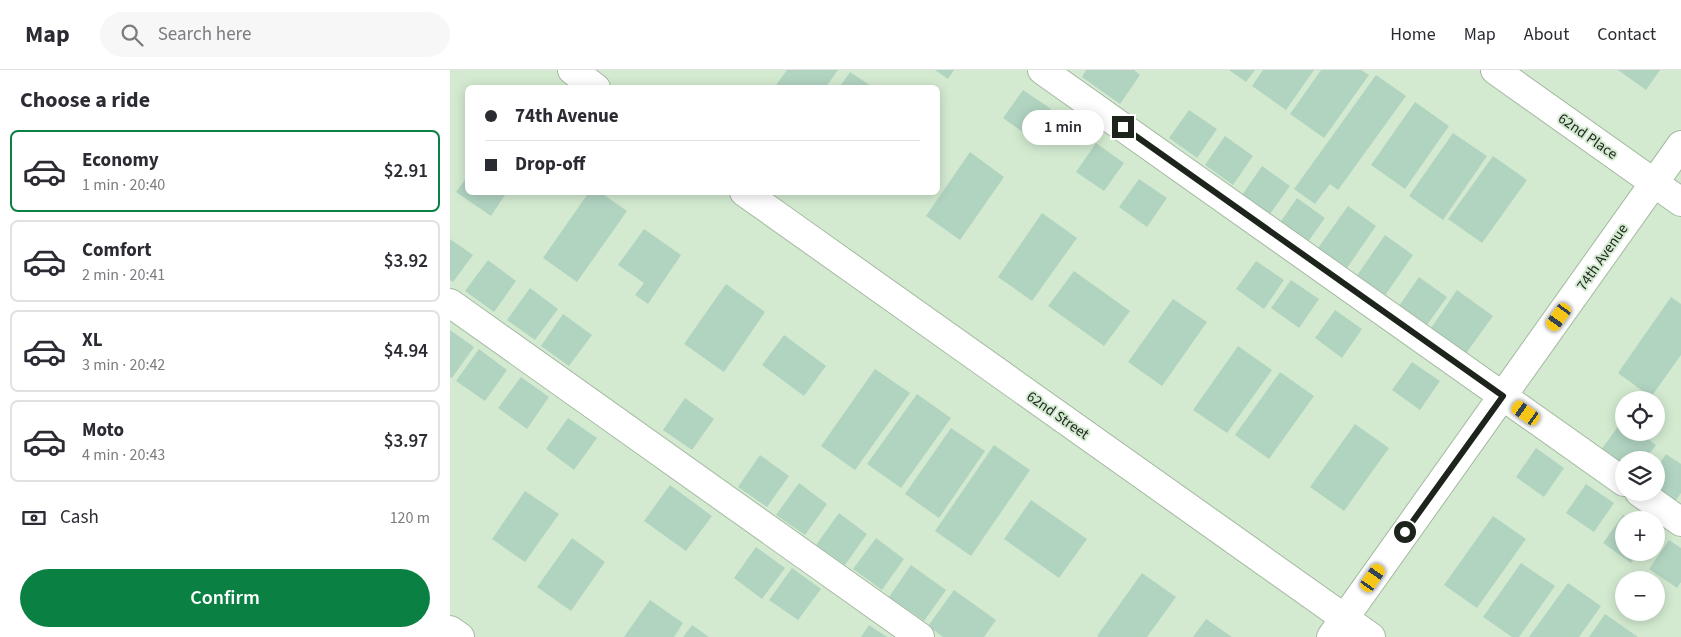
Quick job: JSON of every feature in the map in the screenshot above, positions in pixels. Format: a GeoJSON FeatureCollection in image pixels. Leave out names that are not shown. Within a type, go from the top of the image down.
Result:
{"type":"FeatureCollection","features":[{"type":"Feature","properties":{"kind":"street"},"geometry":{"type":"LineString","coordinates":[[572,70],[592,85]]}},
{"type":"Feature","properties":{"kind":"street"},"geometry":{"type":"LineString","coordinates":[[1042,70],[1615,476]]}},
{"type":"Feature","properties":{"kind":"street","name":"62nd Place"},"geometry":{"type":"LineString","coordinates":[[1495,70],[1681,202]]}},
{"type":"Feature","properties":{"kind":"street","name":"74th Avenue"},"geometry":{"type":"LineString","coordinates":[[1338,628],[1681,145]]}},
{"type":"Feature","properties":{"kind":"street","name":"62nd Street"},"geometry":{"type":"LineString","coordinates":[[748,195],[1338,628],[1371,637]]}},
{"type":"Feature","properties":{"kind":"street"},"geometry":{"type":"LineString","coordinates":[[450,303],[920,637]]}},
{"type":"Feature","properties":{"kind":"street"},"geometry":{"type":"LineString","coordinates":[[1652,501],[1681,522]]}},
{"type":"Feature","properties":{"kind":"street"},"geometry":{"type":"LineString","coordinates":[[450,630],[460,637]]}},
{"type":"Feature","properties":{"kind":"building"},"geometry":{"type":"Polygon","coordinates":[[[787,70],[838,70],[827,85],[776,85],[787,70]]]}},
{"type":"Feature","properties":{"kind":"building"},"geometry":{"type":"Polygon","coordinates":[[[935,70],[954,70],[948,79],[935,70]]]}},
{"type":"Feature","properties":{"kind":"building"},"geometry":{"type":"Polygon","coordinates":[[[1086,70],[1134,70],[1140,75],[1120,104],[1082,77],[1086,70]]]}},
{"type":"Feature","properties":{"kind":"building"},"geometry":{"type":"Polygon","coordinates":[[[1229,70],[1255,70],[1246,82],[1229,70]]]}},
{"type":"Feature","properties":{"kind":"building"},"geometry":{"type":"Polygon","coordinates":[[[1263,70],[1314,70],[1286,110],[1252,86],[1263,70]]]}},
{"type":"Feature","properties":{"kind":"building"},"geometry":{"type":"Polygon","coordinates":[[[1321,70],[1361,70],[1369,75],[1324,138],[1290,114],[1321,70]]]}},
{"type":"Feature","properties":{"kind":"building"},"geometry":{"type":"Polygon","coordinates":[[[1618,70],[1660,70],[1646,90],[1618,70]]]}},
{"type":"Feature","properties":{"kind":"building"},"geometry":{"type":"Polygon","coordinates":[[[850,72],[870,85],[841,85],[850,72]]]}},
{"type":"Feature","properties":{"kind":"building"},"geometry":{"type":"Polygon","coordinates":[[[1376,75],[1406,96],[1338,190],[1330,184],[1315,204],[1294,189],[1376,75]]]}},
{"type":"Feature","properties":{"kind":"building"},"geometry":{"type":"Polygon","coordinates":[[[1023,90],[1051,109],[1031,138],[1003,118],[1023,90]]]}},
{"type":"Feature","properties":{"kind":"building"},"geometry":{"type":"Polygon","coordinates":[[[1415,102],[1449,126],[1405,189],[1371,165],[1415,102]]]}},
{"type":"Feature","properties":{"kind":"building"},"geometry":{"type":"Polygon","coordinates":[[[1189,110],[1217,129],[1197,158],[1169,138],[1189,110]]]}},
{"type":"Feature","properties":{"kind":"building"},"geometry":{"type":"Polygon","coordinates":[[[1453,133],[1487,156],[1443,220],[1409,196],[1453,133]]]}},
{"type":"Feature","properties":{"kind":"building"},"geometry":{"type":"Polygon","coordinates":[[[1225,136],[1253,156],[1233,185],[1205,165],[1225,136]]]}},
{"type":"Feature","properties":{"kind":"building"},"geometry":{"type":"Polygon","coordinates":[[[1096,143],[1124,163],[1104,191],[1076,172],[1096,143]]]}},
{"type":"Feature","properties":{"kind":"building"},"geometry":{"type":"Polygon","coordinates":[[[970,152],[1004,177],[960,240],[926,216],[970,152]]]}},
{"type":"Feature","properties":{"kind":"building"},"geometry":{"type":"Polygon","coordinates":[[[1493,156],[1527,180],[1482,243],[1448,219],[1493,156]]]}},
{"type":"Feature","properties":{"kind":"building"},"geometry":{"type":"Polygon","coordinates":[[[1262,166],[1290,186],[1270,214],[1242,195],[1262,166]]]}},
{"type":"Feature","properties":{"kind":"building"},"geometry":{"type":"Polygon","coordinates":[[[1139,179],[1167,198],[1147,227],[1119,207],[1139,179]]]}},
{"type":"Feature","properties":{"kind":"building"},"geometry":{"type":"Polygon","coordinates":[[[465,180],[465,195],[505,195],[491,216],[456,192],[465,180]]]}},
{"type":"Feature","properties":{"kind":"building"},"geometry":{"type":"Polygon","coordinates":[[[587,195],[604,195],[627,211],[577,282],[543,258],[587,195]]]}},
{"type":"Feature","properties":{"kind":"building"},"geometry":{"type":"Polygon","coordinates":[[[1297,198],[1325,218],[1305,246],[1277,227],[1297,198]]]}},
{"type":"Feature","properties":{"kind":"building"},"geometry":{"type":"Polygon","coordinates":[[[1348,206],[1376,226],[1347,268],[1318,248],[1348,206]]]}},
{"type":"Feature","properties":{"kind":"building"},"geometry":{"type":"Polygon","coordinates":[[[1042,213],[1077,238],[1032,301],[998,277],[1042,213]]]}},
{"type":"Feature","properties":{"kind":"building"},"geometry":{"type":"Polygon","coordinates":[[[644,229],[681,255],[648,304],[635,295],[644,283],[618,265],[644,229]]]}},
{"type":"Feature","properties":{"kind":"building"},"geometry":{"type":"Polygon","coordinates":[[[1385,235],[1413,255],[1384,297],[1356,277],[1385,235]]]}},
{"type":"Feature","properties":{"kind":"building"},"geometry":{"type":"Polygon","coordinates":[[[450,239],[473,255],[453,282],[450,280],[450,239]]]}},
{"type":"Feature","properties":{"kind":"building"},"geometry":{"type":"Polygon","coordinates":[[[488,260],[516,281],[494,312],[465,291],[488,260]]]}},
{"type":"Feature","properties":{"kind":"building"},"geometry":{"type":"Polygon","coordinates":[[[1256,261],[1284,280],[1264,309],[1236,289],[1256,261]]]}},
{"type":"Feature","properties":{"kind":"building"},"geometry":{"type":"Polygon","coordinates":[[[1074,271],[1130,311],[1104,346],[1048,306],[1074,271]]]}},
{"type":"Feature","properties":{"kind":"building"},"geometry":{"type":"Polygon","coordinates":[[[1419,277],[1447,297],[1427,325],[1399,306],[1419,277]]]}},
{"type":"Feature","properties":{"kind":"building"},"geometry":{"type":"Polygon","coordinates":[[[1291,280],[1319,299],[1299,328],[1271,308],[1291,280]]]}},
{"type":"Feature","properties":{"kind":"building"},"geometry":{"type":"Polygon","coordinates":[[[726,284],[765,312],[724,372],[684,344],[726,284]]]}},
{"type":"Feature","properties":{"kind":"building"},"geometry":{"type":"Polygon","coordinates":[[[530,288],[558,309],[535,340],[507,320],[530,288]]]}},
{"type":"Feature","properties":{"kind":"building"},"geometry":{"type":"Polygon","coordinates":[[[1457,290],[1493,316],[1462,359],[1427,334],[1457,290]]]}},
{"type":"Feature","properties":{"kind":"building"},"geometry":{"type":"Polygon","coordinates":[[[1671,297],[1681,304],[1681,355],[1655,391],[1643,391],[1618,373],[1671,297]]]}},
{"type":"Feature","properties":{"kind":"building"},"geometry":{"type":"Polygon","coordinates":[[[1173,299],[1207,322],[1162,386],[1128,362],[1173,299]]]}},
{"type":"Feature","properties":{"kind":"building"},"geometry":{"type":"Polygon","coordinates":[[[1335,310],[1362,329],[1342,358],[1315,338],[1335,310]]]}},
{"type":"Feature","properties":{"kind":"building"},"geometry":{"type":"Polygon","coordinates":[[[563,314],[592,335],[569,366],[541,346],[563,314]]]}},
{"type":"Feature","properties":{"kind":"building"},"geometry":{"type":"Polygon","coordinates":[[[450,330],[474,347],[452,378],[450,377],[450,330]]]}},
{"type":"Feature","properties":{"kind":"building"},"geometry":{"type":"Polygon","coordinates":[[[784,335],[826,366],[804,396],[762,365],[784,335]]]}},
{"type":"Feature","properties":{"kind":"building"},"geometry":{"type":"Polygon","coordinates":[[[1238,346],[1272,370],[1227,433],[1193,410],[1238,346]]]}},
{"type":"Feature","properties":{"kind":"building"},"geometry":{"type":"Polygon","coordinates":[[[479,349],[507,370],[485,401],[456,381],[479,349]]]}},
{"type":"Feature","properties":{"kind":"building"},"geometry":{"type":"Polygon","coordinates":[[[1412,362],[1440,381],[1420,410],[1392,390],[1412,362]]]}},
{"type":"Feature","properties":{"kind":"building"},"geometry":{"type":"Polygon","coordinates":[[[875,369],[910,393],[855,470],[821,446],[875,369]]]}},
{"type":"Feature","properties":{"kind":"building"},"geometry":{"type":"Polygon","coordinates":[[[1280,372],[1314,396],[1269,459],[1235,435],[1280,372]]]}},
{"type":"Feature","properties":{"kind":"building"},"geometry":{"type":"Polygon","coordinates":[[[521,377],[549,397],[527,429],[498,408],[521,377]]]}},
{"type":"Feature","properties":{"kind":"building"},"geometry":{"type":"Polygon","coordinates":[[[917,394],[951,418],[901,488],[867,464],[917,394]]]}},
{"type":"Feature","properties":{"kind":"building"},"geometry":{"type":"Polygon","coordinates":[[[685,398],[714,419],[692,450],[663,430],[685,398]]]}},
{"type":"Feature","properties":{"kind":"building"},"geometry":{"type":"Polygon","coordinates":[[[568,418],[597,438],[574,470],[546,449],[568,418]]]}},
{"type":"Feature","properties":{"kind":"building"},"geometry":{"type":"Polygon","coordinates":[[[1355,424],[1389,448],[1344,511],[1310,487],[1355,424]]]}},
{"type":"Feature","properties":{"kind":"building"},"geometry":{"type":"Polygon","coordinates":[[[951,428],[985,451],[939,518],[905,494],[951,428]]]}},
{"type":"Feature","properties":{"kind":"building"},"geometry":{"type":"Polygon","coordinates":[[[1615,431],[1615,441],[1650,441],[1656,445],[1652,451],[1615,451],[1615,460],[1601,450],[1615,431]]]}},
{"type":"Feature","properties":{"kind":"building"},"geometry":{"type":"Polygon","coordinates":[[[994,445],[1030,470],[971,556],[935,531],[994,445]]]}},
{"type":"Feature","properties":{"kind":"building"},"geometry":{"type":"Polygon","coordinates":[[[1536,448],[1564,468],[1544,497],[1516,477],[1536,448]]]}},
{"type":"Feature","properties":{"kind":"building"},"geometry":{"type":"Polygon","coordinates":[[[1666,454],[1681,464],[1681,493],[1674,503],[1665,496],[1666,454]]]}},
{"type":"Feature","properties":{"kind":"building"},"geometry":{"type":"Polygon","coordinates":[[[760,455],[789,476],[767,507],[738,487],[760,455]]]}},
{"type":"Feature","properties":{"kind":"building"},"geometry":{"type":"Polygon","coordinates":[[[799,483],[827,504],[805,535],[776,515],[799,483]]]}},
{"type":"Feature","properties":{"kind":"building"},"geometry":{"type":"Polygon","coordinates":[[[1586,484],[1614,503],[1594,532],[1566,513],[1586,484]]]}},
{"type":"Feature","properties":{"kind":"building"},"geometry":{"type":"Polygon","coordinates":[[[670,485],[712,516],[686,551],[644,521],[670,485]]]}},
{"type":"Feature","properties":{"kind":"building"},"geometry":{"type":"Polygon","coordinates":[[[525,491],[559,514],[525,562],[492,539],[525,491]]]}},
{"type":"Feature","properties":{"kind":"building"},"geometry":{"type":"Polygon","coordinates":[[[1031,500],[1087,539],[1059,578],[1004,539],[1031,500]]]}},
{"type":"Feature","properties":{"kind":"building"},"geometry":{"type":"Polygon","coordinates":[[[839,513],[867,534],[845,565],[816,545],[839,513]]]}},
{"type":"Feature","properties":{"kind":"building"},"geometry":{"type":"Polygon","coordinates":[[[1493,516],[1526,539],[1477,608],[1444,585],[1493,516]]]}},
{"type":"Feature","properties":{"kind":"building"},"geometry":{"type":"Polygon","coordinates":[[[1615,526],[1615,552],[1603,543],[1615,526]]]}},
{"type":"Feature","properties":{"kind":"building"},"geometry":{"type":"Polygon","coordinates":[[[572,538],[605,562],[571,611],[537,587],[572,538]]]}},
{"type":"Feature","properties":{"kind":"building"},"geometry":{"type":"Polygon","coordinates":[[[876,538],[904,559],[882,590],[853,569],[876,538]]]}},
{"type":"Feature","properties":{"kind":"building"},"geometry":{"type":"Polygon","coordinates":[[[1669,540],[1681,548],[1681,582],[1677,588],[1665,580],[1665,571],[1652,571],[1649,569],[1655,561],[1665,561],[1665,546],[1669,540]]]}},
{"type":"Feature","properties":{"kind":"building"},"geometry":{"type":"Polygon","coordinates":[[[756,547],[785,568],[762,599],[734,578],[756,547]]]}},
{"type":"Feature","properties":{"kind":"building"},"geometry":{"type":"Polygon","coordinates":[[[1521,563],[1555,586],[1519,637],[1512,637],[1483,617],[1521,563]]]}},
{"type":"Feature","properties":{"kind":"building"},"geometry":{"type":"Polygon","coordinates":[[[911,565],[946,590],[924,621],[889,597],[911,565]]]}},
{"type":"Feature","properties":{"kind":"building"},"geometry":{"type":"Polygon","coordinates":[[[792,568],[821,589],[798,620],[769,600],[792,568]]]}},
{"type":"Feature","properties":{"kind":"building"},"geometry":{"type":"Polygon","coordinates":[[[1142,573],[1176,597],[1147,637],[1097,636],[1142,573]]]}},
{"type":"Feature","properties":{"kind":"building"},"geometry":{"type":"Polygon","coordinates":[[[1568,583],[1601,606],[1579,637],[1529,637],[1568,583]]]}},
{"type":"Feature","properties":{"kind":"building"},"geometry":{"type":"Polygon","coordinates":[[[954,590],[996,620],[984,637],[943,637],[928,626],[954,590]]]}},
{"type":"Feature","properties":{"kind":"building"},"geometry":{"type":"Polygon","coordinates":[[[650,600],[683,623],[674,637],[624,637],[650,600]]]}},
{"type":"Feature","properties":{"kind":"building"},"geometry":{"type":"Polygon","coordinates":[[[1605,614],[1638,637],[1589,637],[1605,614]]]}},
{"type":"Feature","properties":{"kind":"building"},"geometry":{"type":"Polygon","coordinates":[[[1206,619],[1232,637],[1193,637],[1206,619]]]}},
{"type":"Feature","properties":{"kind":"building"},"geometry":{"type":"Polygon","coordinates":[[[692,625],[709,637],[683,637],[692,625]]]}},
{"type":"Feature","properties":{"kind":"building"},"geometry":{"type":"Polygon","coordinates":[[[869,625],[887,637],[861,637],[869,625]]]}},
{"type":"Feature","properties":{"kind":"route"},"geometry":{"type":"LineString","coordinates":[[1123,127],[1503,396],[1405,532]]}}]}
